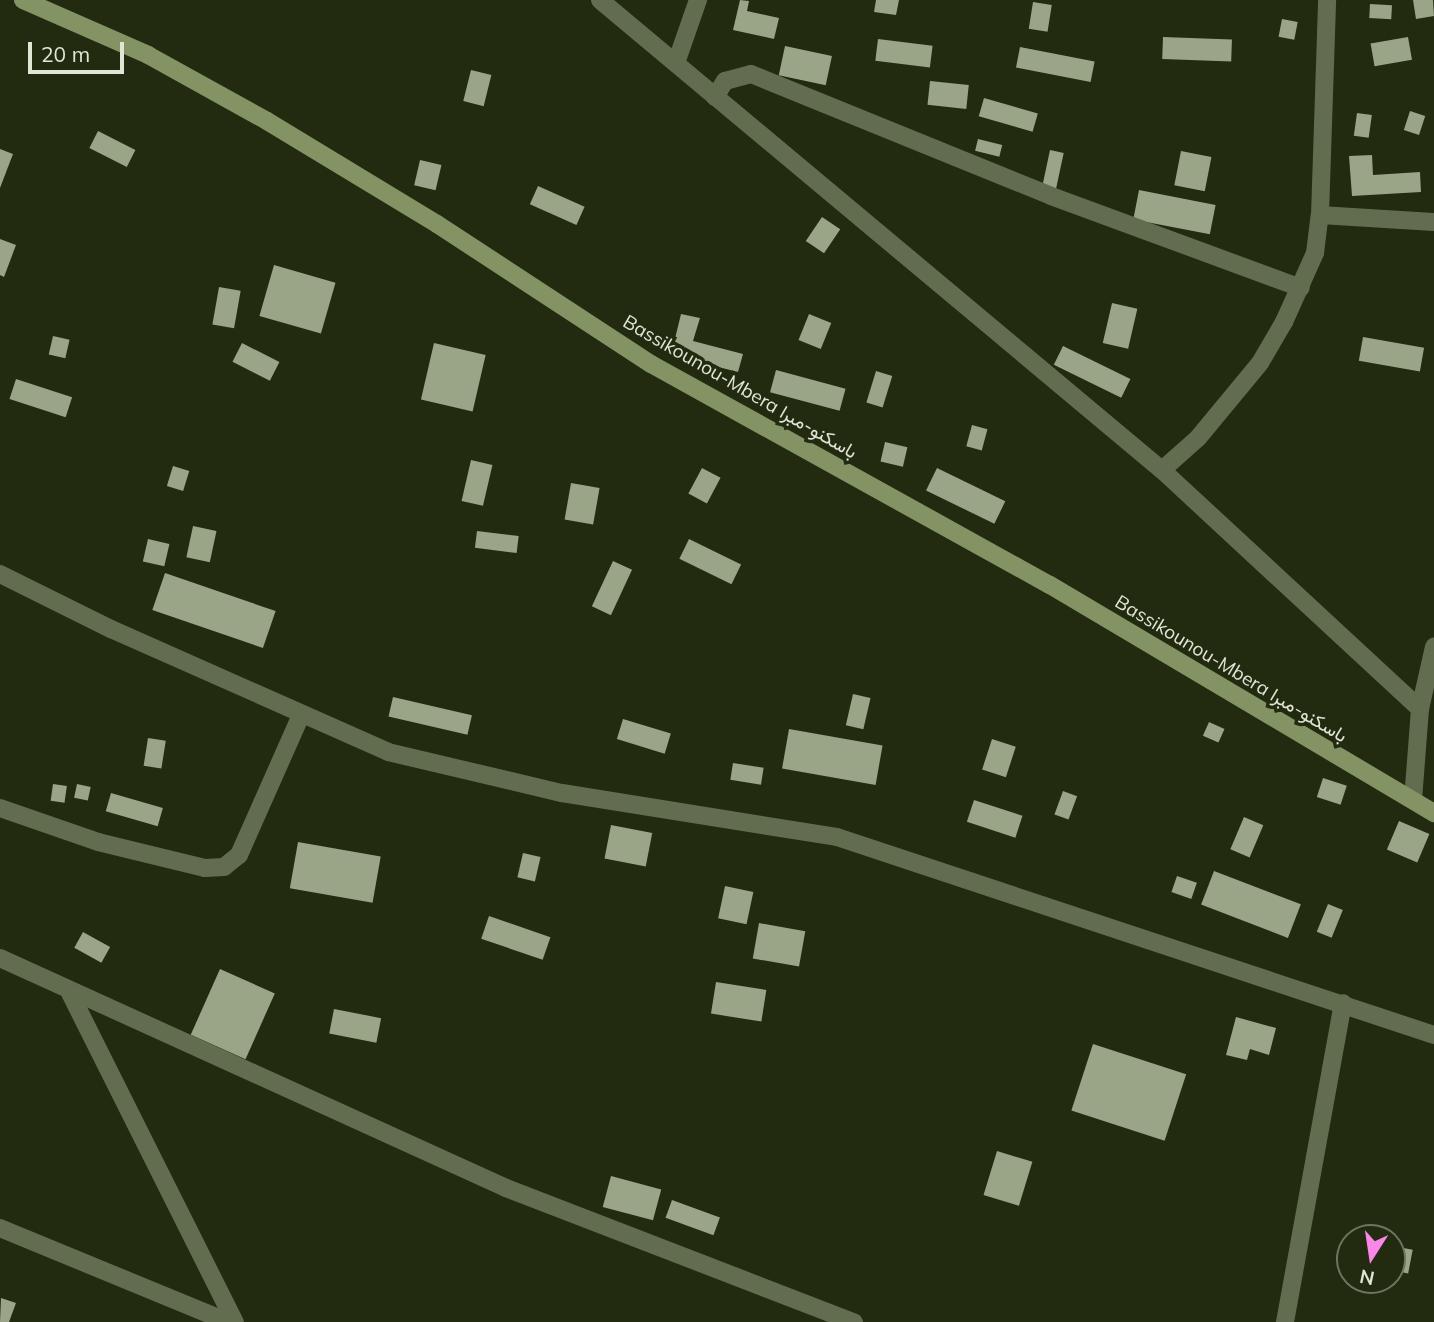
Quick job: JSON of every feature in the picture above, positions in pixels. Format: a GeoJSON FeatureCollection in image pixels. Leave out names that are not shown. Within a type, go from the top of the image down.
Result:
{"type":"FeatureCollection","features":[{"type":"Feature","properties":{"kind":"street","name":"Bassikounou-Mbera باسكنو-مبرا"},"geometry":{"type":"LineString","coordinates":[[23,0],[148,55],[267,121],[437,224],[651,364],[1050,585],[1434,813]]}},
{"type":"Feature","properties":{"kind":"street"},"geometry":{"type":"LineString","coordinates":[[600,0],[1162,470],[1420,709]]}},
{"type":"Feature","properties":{"kind":"street"},"geometry":{"type":"LineString","coordinates":[[676,63],[698,0]]}},
{"type":"Feature","properties":{"kind":"street"},"geometry":{"type":"LineString","coordinates":[[1162,470],[1230,402],[1260,363],[1301,288],[1315,253],[1320,215],[1326,0]]}},
{"type":"Feature","properties":{"kind":"street"},"geometry":{"type":"LineString","coordinates":[[715,97],[725,80],[751,74],[1063,201],[1301,288]]}},
{"type":"Feature","properties":{"kind":"street"},"geometry":{"type":"LineString","coordinates":[[1320,215],[1434,222]]}},
{"type":"Feature","properties":{"kind":"street"},"geometry":{"type":"LineString","coordinates":[[0,574],[301,715],[388,752],[562,793],[837,837],[1434,1035]]}},
{"type":"Feature","properties":{"kind":"street"},"geometry":{"type":"LineString","coordinates":[[1413,800],[1420,709],[1434,647]]}},
{"type":"Feature","properties":{"kind":"street"},"geometry":{"type":"LineString","coordinates":[[0,808],[98,842],[205,868],[224,867],[239,855],[301,715]]}},
{"type":"Feature","properties":{"kind":"street"},"geometry":{"type":"LineString","coordinates":[[0,958],[70,993],[506,1188],[854,1322]]}},
{"type":"Feature","properties":{"kind":"street"},"geometry":{"type":"LineString","coordinates":[[70,993],[235,1322]]}},
{"type":"Feature","properties":{"kind":"street"},"geometry":{"type":"LineString","coordinates":[[1285,1322],[1343,1003]]}},
{"type":"Feature","properties":{"kind":"street"},"geometry":{"type":"LineString","coordinates":[[0,1228],[228,1322]]}},
{"type":"Feature","properties":{"kind":"building"},"geometry":{"type":"Polygon","coordinates":[[[740,0],[749,1],[747,11],[779,18],[774,39],[733,30],[740,0]]]}},
{"type":"Feature","properties":{"kind":"building"},"geometry":{"type":"Polygon","coordinates":[[[876,0],[899,0],[896,15],[874,12],[876,0]]]}},
{"type":"Feature","properties":{"kind":"building"},"geometry":{"type":"Polygon","coordinates":[[[1413,0],[1433,0],[1434,16],[1416,19],[1413,0]]]}},
{"type":"Feature","properties":{"kind":"building"},"geometry":{"type":"Polygon","coordinates":[[[1033,2],[1052,5],[1048,32],[1029,29],[1033,2]]]}},
{"type":"Feature","properties":{"kind":"building"},"geometry":{"type":"Polygon","coordinates":[[[1370,4],[1392,5],[1391,19],[1369,18],[1370,4]]]}},
{"type":"Feature","properties":{"kind":"building"},"geometry":{"type":"Polygon","coordinates":[[[1282,19],[1298,22],[1294,40],[1279,37],[1282,19]]]}},
{"type":"Feature","properties":{"kind":"building"},"geometry":{"type":"Polygon","coordinates":[[[1163,37],[1232,39],[1231,61],[1162,59],[1163,37]]]}},
{"type":"Feature","properties":{"kind":"building"},"geometry":{"type":"Polygon","coordinates":[[[1408,37],[1412,60],[1375,66],[1371,44],[1408,37]]]}},
{"type":"Feature","properties":{"kind":"building"},"geometry":{"type":"Polygon","coordinates":[[[878,39],[933,46],[930,68],[875,61],[878,39]]]}},
{"type":"Feature","properties":{"kind":"building"},"geometry":{"type":"Polygon","coordinates":[[[785,46],[832,56],[826,85],[779,75],[785,46]]]}},
{"type":"Feature","properties":{"kind":"building"},"geometry":{"type":"Polygon","coordinates":[[[1020,47],[1095,62],[1091,82],[1016,68],[1020,47]]]}},
{"type":"Feature","properties":{"kind":"building"},"geometry":{"type":"Polygon","coordinates":[[[471,70],[491,75],[484,106],[463,101],[471,70]]]}},
{"type":"Feature","properties":{"kind":"building"},"geometry":{"type":"Polygon","coordinates":[[[930,81],[969,85],[966,109],[927,105],[930,81]]]}},
{"type":"Feature","properties":{"kind":"building"},"geometry":{"type":"Polygon","coordinates":[[[984,98],[1038,113],[1033,132],[979,116],[984,98]]]}},
{"type":"Feature","properties":{"kind":"building"},"geometry":{"type":"Polygon","coordinates":[[[1410,111],[1425,116],[1419,135],[1404,130],[1410,111]]]}},
{"type":"Feature","properties":{"kind":"building"},"geometry":{"type":"Polygon","coordinates":[[[1357,113],[1372,115],[1369,138],[1354,136],[1357,113]]]}},
{"type":"Feature","properties":{"kind":"building"},"geometry":{"type":"Polygon","coordinates":[[[98,131],[135,150],[127,167],[89,148],[98,131]]]}},
{"type":"Feature","properties":{"kind":"building"},"geometry":{"type":"Polygon","coordinates":[[[978,139],[1002,145],[999,157],[975,151],[978,139]]]}},
{"type":"Feature","properties":{"kind":"building"},"geometry":{"type":"Polygon","coordinates":[[[0,149],[13,154],[0,188],[0,149]]]}},
{"type":"Feature","properties":{"kind":"building"},"geometry":{"type":"Polygon","coordinates":[[[1050,150],[1064,153],[1056,189],[1042,186],[1050,150]]]}},
{"type":"Feature","properties":{"kind":"building"},"geometry":{"type":"Polygon","coordinates":[[[1181,151],[1211,157],[1205,191],[1174,185],[1181,151]]]}},
{"type":"Feature","properties":{"kind":"building"},"geometry":{"type":"Polygon","coordinates":[[[1372,155],[1373,175],[1420,172],[1421,192],[1352,196],[1349,156],[1372,155]]]}},
{"type":"Feature","properties":{"kind":"building"},"geometry":{"type":"Polygon","coordinates":[[[420,160],[441,165],[436,190],[414,185],[420,160]]]}},
{"type":"Feature","properties":{"kind":"building"},"geometry":{"type":"Polygon","coordinates":[[[538,186],[585,207],[576,225],[530,204],[538,186]]]}},
{"type":"Feature","properties":{"kind":"building"},"geometry":{"type":"Polygon","coordinates":[[[1139,190],[1216,205],[1210,234],[1133,219],[1139,190]]]}},
{"type":"Feature","properties":{"kind":"building"},"geometry":{"type":"Polygon","coordinates":[[[822,217],[840,229],[824,253],[806,241],[822,217]]]}},
{"type":"Feature","properties":{"kind":"building"},"geometry":{"type":"Polygon","coordinates":[[[0,239],[16,245],[4,277],[0,275],[0,239]]]}},
{"type":"Feature","properties":{"kind":"building"},"geometry":{"type":"Polygon","coordinates":[[[274,265],[336,283],[321,334],[259,316],[274,265]]]}},
{"type":"Feature","properties":{"kind":"building"},"geometry":{"type":"Polygon","coordinates":[[[219,287],[241,291],[234,328],[212,324],[219,287]]]}},
{"type":"Feature","properties":{"kind":"building"},"geometry":{"type":"Polygon","coordinates":[[[1112,303],[1137,309],[1128,349],[1103,343],[1112,303]]]}},
{"type":"Feature","properties":{"kind":"building"},"geometry":{"type":"Polygon","coordinates":[[[681,314],[700,318],[693,341],[743,354],[738,372],[671,355],[681,314]]]}},
{"type":"Feature","properties":{"kind":"building"},"geometry":{"type":"Polygon","coordinates":[[[809,314],[831,323],[821,349],[799,340],[809,314]]]}},
{"type":"Feature","properties":{"kind":"building"},"geometry":{"type":"Polygon","coordinates":[[[53,336],[70,340],[65,358],[49,355],[53,336]]]}},
{"type":"Feature","properties":{"kind":"building"},"geometry":{"type":"Polygon","coordinates":[[[1363,337],[1424,348],[1420,371],[1359,361],[1363,337]]]}},
{"type":"Feature","properties":{"kind":"building"},"geometry":{"type":"Polygon","coordinates":[[[242,343],[279,362],[270,381],[232,362],[242,343]]]}},
{"type":"Feature","properties":{"kind":"building"},"geometry":{"type":"Polygon","coordinates":[[[434,343],[486,355],[473,411],[421,400],[434,343]]]}},
{"type":"Feature","properties":{"kind":"building"},"geometry":{"type":"Polygon","coordinates":[[[1063,346],[1130,379],[1121,398],[1054,365],[1063,346]]]}},
{"type":"Feature","properties":{"kind":"building"},"geometry":{"type":"Polygon","coordinates":[[[776,370],[846,389],[840,411],[770,392],[776,370]]]}},
{"type":"Feature","properties":{"kind":"building"},"geometry":{"type":"Polygon","coordinates":[[[876,371],[892,376],[883,408],[866,403],[876,371]]]}},
{"type":"Feature","properties":{"kind":"building"},"geometry":{"type":"Polygon","coordinates":[[[16,379],[72,397],[66,417],[10,399],[16,379]]]}},
{"type":"Feature","properties":{"kind":"building"},"geometry":{"type":"Polygon","coordinates":[[[972,425],[987,429],[982,450],[966,446],[972,425]]]}},
{"type":"Feature","properties":{"kind":"building"},"geometry":{"type":"Polygon","coordinates":[[[885,442],[907,447],[903,467],[881,461],[885,442]]]}},
{"type":"Feature","properties":{"kind":"building"},"geometry":{"type":"Polygon","coordinates":[[[471,460],[492,465],[483,506],[462,501],[471,460]]]}},
{"type":"Feature","properties":{"kind":"building"},"geometry":{"type":"Polygon","coordinates":[[[173,466],[189,471],[183,491],[167,486],[173,466]]]}},
{"type":"Feature","properties":{"kind":"building"},"geometry":{"type":"Polygon","coordinates":[[[702,468],[721,478],[707,503],[688,494],[702,468]]]}},
{"type":"Feature","properties":{"kind":"building"},"geometry":{"type":"Polygon","coordinates":[[[937,468],[1005,501],[994,524],[926,490],[937,468]]]}},
{"type":"Feature","properties":{"kind":"building"},"geometry":{"type":"Polygon","coordinates":[[[571,483],[600,488],[593,524],[565,519],[571,483]]]}},
{"type":"Feature","properties":{"kind":"building"},"geometry":{"type":"Polygon","coordinates":[[[193,526],[216,531],[210,562],[186,557],[193,526]]]}},
{"type":"Feature","properties":{"kind":"building"},"geometry":{"type":"Polygon","coordinates":[[[477,531],[519,536],[517,553],[475,548],[477,531]]]}},
{"type":"Feature","properties":{"kind":"building"},"geometry":{"type":"Polygon","coordinates":[[[148,539],[169,544],[164,566],[143,561],[148,539]]]}},
{"type":"Feature","properties":{"kind":"building"},"geometry":{"type":"Polygon","coordinates":[[[689,539],[741,564],[731,584],[679,559],[689,539]]]}},
{"type":"Feature","properties":{"kind":"building"},"geometry":{"type":"Polygon","coordinates":[[[613,561],[632,570],[611,615],[592,606],[613,561]]]}},
{"type":"Feature","properties":{"kind":"building"},"geometry":{"type":"Polygon","coordinates":[[[165,573],[276,611],[263,648],[152,610],[165,573]]]}},
{"type":"Feature","properties":{"kind":"building"},"geometry":{"type":"Polygon","coordinates":[[[853,694],[871,698],[863,729],[846,725],[853,694]]]}},
{"type":"Feature","properties":{"kind":"building"},"geometry":{"type":"Polygon","coordinates":[[[393,697],[472,715],[467,735],[389,716],[393,697]]]}},
{"type":"Feature","properties":{"kind":"building"},"geometry":{"type":"Polygon","coordinates":[[[623,719],[671,734],[665,754],[617,739],[623,719]]]}},
{"type":"Feature","properties":{"kind":"building"},"geometry":{"type":"Polygon","coordinates":[[[1209,722],[1225,729],[1218,743],[1203,736],[1209,722]]]}},
{"type":"Feature","properties":{"kind":"building"},"geometry":{"type":"Polygon","coordinates":[[[789,729],[883,745],[876,785],[782,768],[789,729]]]}},
{"type":"Feature","properties":{"kind":"building"},"geometry":{"type":"Polygon","coordinates":[[[148,738],[166,741],[161,768],[144,766],[148,738]]]}},
{"type":"Feature","properties":{"kind":"building"},"geometry":{"type":"Polygon","coordinates":[[[992,739],[1016,747],[1006,777],[982,769],[992,739]]]}},
{"type":"Feature","properties":{"kind":"building"},"geometry":{"type":"Polygon","coordinates":[[[733,763],[764,768],[761,785],[730,780],[733,763]]]}},
{"type":"Feature","properties":{"kind":"building"},"geometry":{"type":"Polygon","coordinates":[[[1323,778],[1347,786],[1341,805],[1317,797],[1323,778]]]}},
{"type":"Feature","properties":{"kind":"building"},"geometry":{"type":"Polygon","coordinates":[[[53,784],[67,786],[64,803],[51,801],[53,784]]]}},
{"type":"Feature","properties":{"kind":"building"},"geometry":{"type":"Polygon","coordinates":[[[77,784],[91,787],[88,801],[74,798],[77,784]]]}},
{"type":"Feature","properties":{"kind":"building"},"geometry":{"type":"Polygon","coordinates":[[[1063,791],[1077,796],[1069,820],[1054,814],[1063,791]]]}},
{"type":"Feature","properties":{"kind":"building"},"geometry":{"type":"Polygon","coordinates":[[[111,793],[163,808],[158,826],[106,811],[111,793]]]}},
{"type":"Feature","properties":{"kind":"building"},"geometry":{"type":"Polygon","coordinates":[[[974,800],[1023,816],[1015,838],[967,822],[974,800]]]}},
{"type":"Feature","properties":{"kind":"building"},"geometry":{"type":"Polygon","coordinates":[[[1244,817],[1263,825],[1250,857],[1230,849],[1244,817]]]}},
{"type":"Feature","properties":{"kind":"building"},"geometry":{"type":"Polygon","coordinates":[[[1399,821],[1429,834],[1417,862],[1387,850],[1399,821]]]}},
{"type":"Feature","properties":{"kind":"building"},"geometry":{"type":"Polygon","coordinates":[[[611,825],[652,833],[646,866],[605,858],[611,825]]]}},
{"type":"Feature","properties":{"kind":"building"},"geometry":{"type":"Polygon","coordinates":[[[298,842],[381,857],[373,903],[290,888],[298,842]]]}},
{"type":"Feature","properties":{"kind":"building"},"geometry":{"type":"Polygon","coordinates":[[[523,853],[541,857],[535,881],[517,877],[523,853]]]}},
{"type":"Feature","properties":{"kind":"building"},"geometry":{"type":"Polygon","coordinates":[[[1214,871],[1301,904],[1288,938],[1201,905],[1214,871]]]}},
{"type":"Feature","properties":{"kind":"building"},"geometry":{"type":"Polygon","coordinates":[[[1177,876],[1197,883],[1191,899],[1171,892],[1177,876]]]}},
{"type":"Feature","properties":{"kind":"building"},"geometry":{"type":"Polygon","coordinates":[[[725,886],[753,892],[747,924],[718,918],[725,886]]]}},
{"type":"Feature","properties":{"kind":"building"},"geometry":{"type":"Polygon","coordinates":[[[1328,904],[1343,910],[1332,938],[1317,932],[1328,904]]]}},
{"type":"Feature","properties":{"kind":"building"},"geometry":{"type":"Polygon","coordinates":[[[489,916],[550,937],[543,960],[481,939],[489,916]]]}},
{"type":"Feature","properties":{"kind":"building"},"geometry":{"type":"Polygon","coordinates":[[[759,923],[805,931],[799,967],[753,958],[759,923]]]}},
{"type":"Feature","properties":{"kind":"building"},"geometry":{"type":"Polygon","coordinates":[[[83,932],[110,947],[101,963],[74,948],[83,932]]]}},
{"type":"Feature","properties":{"kind":"building"},"geometry":{"type":"Polygon","coordinates":[[[220,969],[275,993],[246,1059],[191,1035],[220,969]]]}},
{"type":"Feature","properties":{"kind":"building"},"geometry":{"type":"Polygon","coordinates":[[[716,982],[766,990],[761,1022],[711,1014],[716,982]]]}},
{"type":"Feature","properties":{"kind":"building"},"geometry":{"type":"Polygon","coordinates":[[[334,1009],[381,1018],[376,1043],[329,1034],[334,1009]]]}},
{"type":"Feature","properties":{"kind":"building"},"geometry":{"type":"Polygon","coordinates":[[[1236,1017],[1276,1028],[1269,1055],[1250,1049],[1247,1060],[1226,1055],[1236,1017]]]}},
{"type":"Feature","properties":{"kind":"building"},"geometry":{"type":"Polygon","coordinates":[[[1093,1044],[1186,1074],[1165,1141],[1071,1111],[1093,1044]]]}},
{"type":"Feature","properties":{"kind":"building"},"geometry":{"type":"Polygon","coordinates":[[[997,1151],[1032,1162],[1019,1206],[984,1195],[997,1151]]]}},
{"type":"Feature","properties":{"kind":"building"},"geometry":{"type":"Polygon","coordinates":[[[611,1176],[661,1189],[653,1220],[603,1207],[611,1176]]]}},
{"type":"Feature","properties":{"kind":"building"},"geometry":{"type":"Polygon","coordinates":[[[672,1200],[720,1217],[713,1235],[666,1218],[672,1200]]]}},
{"type":"Feature","properties":{"kind":"building"},"geometry":{"type":"Polygon","coordinates":[[[1406,1249],[1413,1250],[1408,1273],[1406,1273],[1406,1249]]]}},
{"type":"Feature","properties":{"kind":"building"},"geometry":{"type":"Polygon","coordinates":[[[1,1298],[16,1303],[9,1322],[0,1322],[1,1298]]]}}]}
